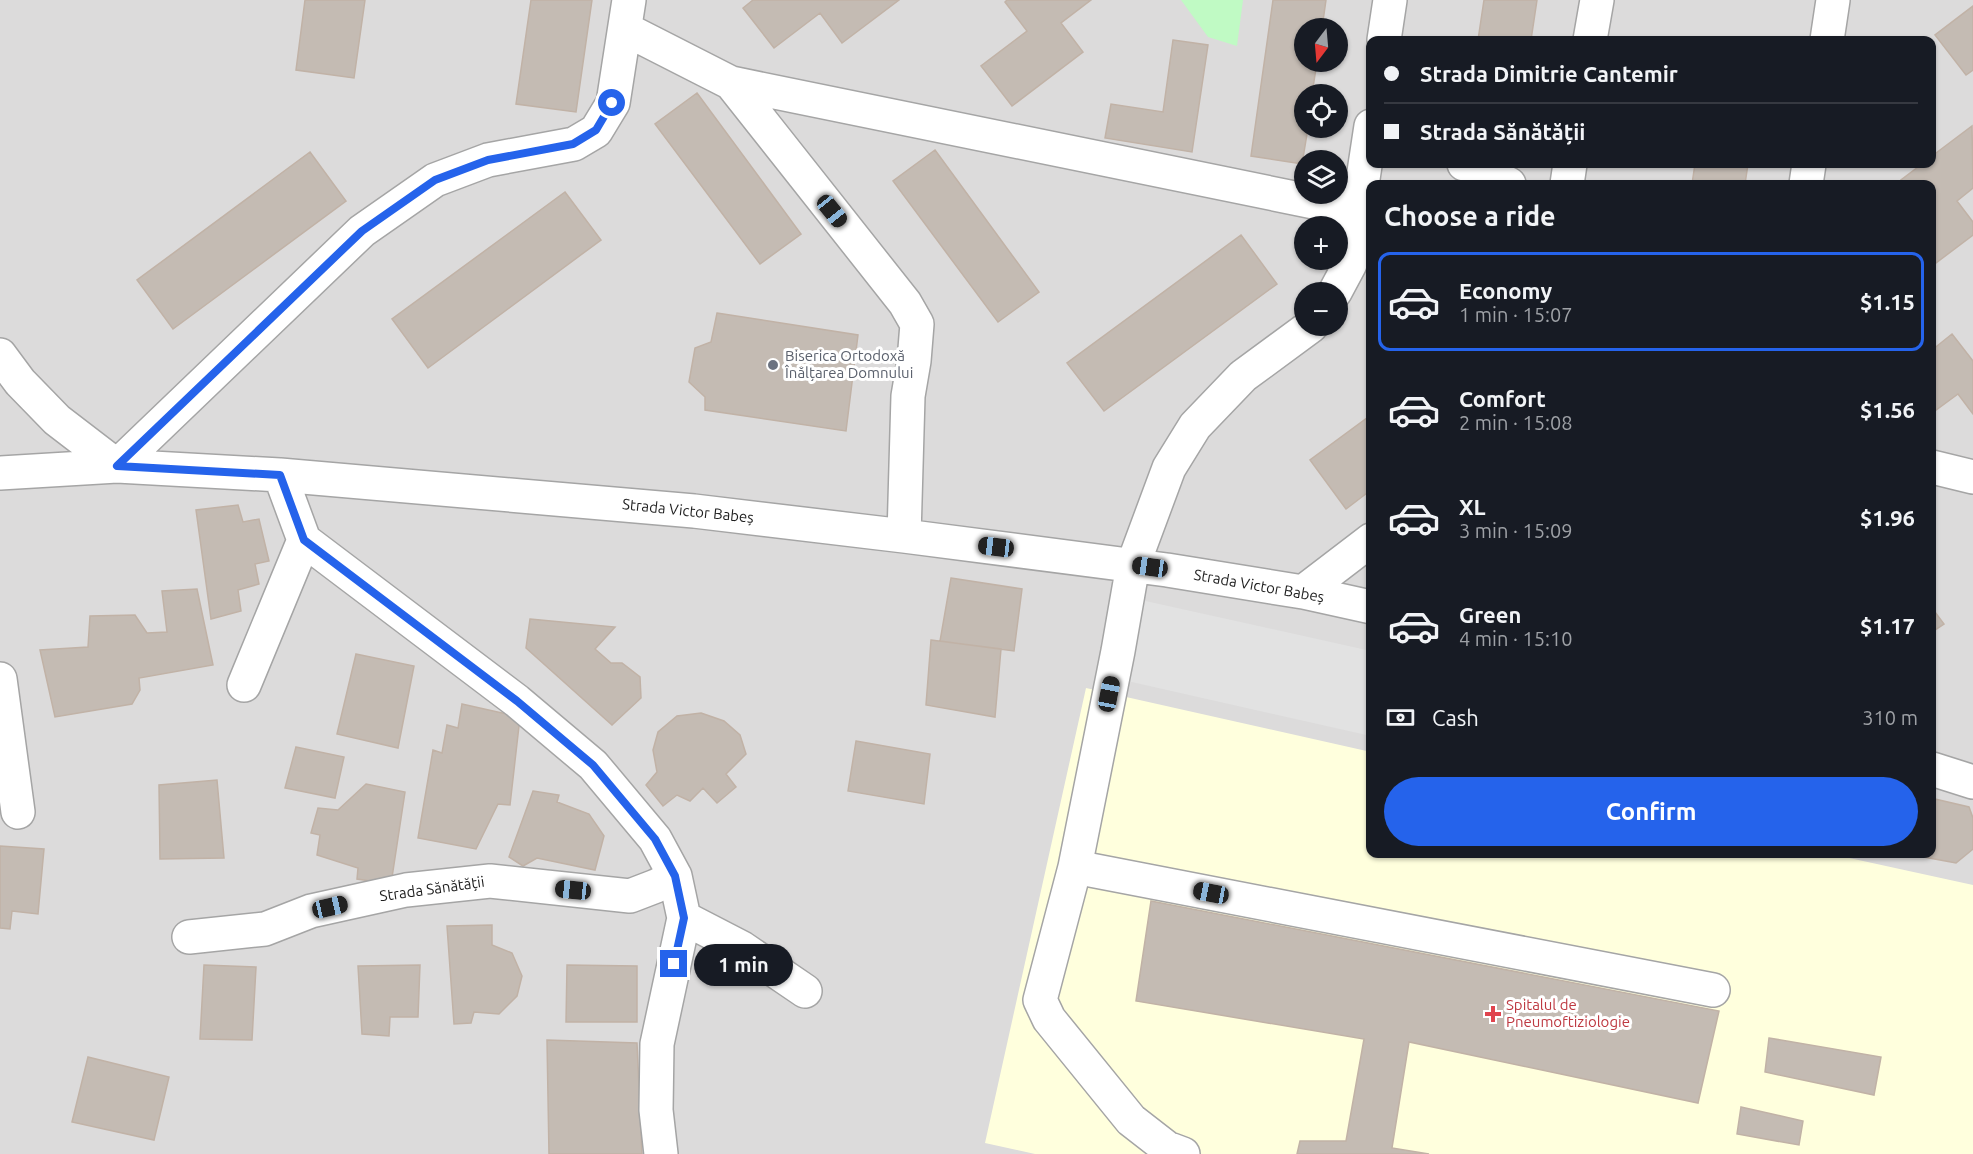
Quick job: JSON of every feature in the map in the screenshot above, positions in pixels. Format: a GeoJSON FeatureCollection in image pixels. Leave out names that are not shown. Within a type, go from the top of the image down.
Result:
{"type":"FeatureCollection","features":[{"type":"Feature","properties":{"kind":"street"},"geometry":{"type":"LineString","coordinates":[[1385,36],[1390,0]]}},
{"type":"Feature","properties":{"kind":"street"},"geometry":{"type":"LineString","coordinates":[[1591,36],[1597,0]]}},
{"type":"Feature","properties":{"kind":"street"},"geometry":{"type":"LineString","coordinates":[[1828,36],[1833,0]]}},
{"type":"Feature","properties":{"kind":"street"},"geometry":{"type":"LineString","coordinates":[[0,355],[20,382],[57,420],[117,466],[362,231],[435,180],[488,160],[573,144],[596,130],[612,103],[627,14],[730,83],[904,303],[916,324],[914,361],[908,396],[904,536]]}},
{"type":"Feature","properties":{"kind":"street"},"geometry":{"type":"LineString","coordinates":[[730,83],[1358,211]]}},
{"type":"Feature","properties":{"kind":"street"},"geometry":{"type":"LineString","coordinates":[[1340,282],[1350,264],[1366,162]]}},
{"type":"Feature","properties":{"kind":"street"},"geometry":{"type":"LineString","coordinates":[[1477,168],[1501,180]]}},
{"type":"Feature","properties":{"kind":"street"},"geometry":{"type":"LineString","coordinates":[[1183,1154],[1167,1148],[1131,1120],[1048,1019],[1040,1000],[1075,867],[1133,565],[1169,468],[1195,426],[1243,376],[1297,336]]}},
{"type":"Feature","properties":{"kind":"street","name":"Strada Victor Babeș"},"geometry":{"type":"LineString","coordinates":[[0,473],[117,466],[280,475],[694,511],[1133,565],[1304,592],[1366,606]]}},
{"type":"Feature","properties":{"kind":"street"},"geometry":{"type":"LineString","coordinates":[[1936,468],[1973,477]]}},
{"type":"Feature","properties":{"kind":"street"},"geometry":{"type":"LineString","coordinates":[[280,475],[304,540],[517,701],[593,765],[655,839],[675,876],[684,918],[657,1044],[656,1110],[661,1154]]}},
{"type":"Feature","properties":{"kind":"street"},"geometry":{"type":"LineString","coordinates":[[244,685],[304,540]]}},
{"type":"Feature","properties":{"kind":"street"},"geometry":{"type":"LineString","coordinates":[[1304,592],[1366,544]]}},
{"type":"Feature","properties":{"kind":"street"},"geometry":{"type":"LineString","coordinates":[[0,678],[18,812]]}},
{"type":"Feature","properties":{"kind":"street"},"geometry":{"type":"LineString","coordinates":[[1936,771],[1973,782]]}},
{"type":"Feature","properties":{"kind":"street"},"geometry":{"type":"LineString","coordinates":[[1075,867],[1713,990]]}},
{"type":"Feature","properties":{"kind":"street","name":"Strada Sănătății"},"geometry":{"type":"LineString","coordinates":[[189,937],[265,929],[311,911],[406,890],[490,881],[630,896],[675,876]]}},
{"type":"Feature","properties":{"kind":"street"},"geometry":{"type":"LineString","coordinates":[[684,918],[742,948],[805,991]]}},
{"type":"Feature","properties":{"kind":"shaded area"},"geometry":{"type":"Polygon","coordinates":[[[0,0],[1973,0],[1973,1154],[0,1154],[0,0]]]}},
{"type":"Feature","properties":{"kind":"shaded area"},"geometry":{"type":"Polygon","coordinates":[[[1141,600],[1366,650],[1366,735],[1123,680],[1141,600]]]}},
{"type":"Feature","properties":{"kind":"shaded area","name":"Spitalul de Pneumoftiziologie"},"geometry":{"type":"Polygon","coordinates":[[[1086,688],[1366,751],[1366,858],[1849,858],[1973,885],[1973,1154],[1035,1154],[985,1143],[1086,688]]]}},
{"type":"Feature","properties":{"kind":"green space"},"geometry":{"type":"Polygon","coordinates":[[[1181,0],[1243,0],[1237,46],[1208,37],[1181,0]]]}},
{"type":"Feature","properties":{"kind":"building"},"geometry":{"type":"Polygon","coordinates":[[[305,0],[365,0],[354,78],[296,70],[305,0]]]}},
{"type":"Feature","properties":{"kind":"building"},"geometry":{"type":"Polygon","coordinates":[[[531,0],[592,0],[576,112],[516,104],[531,0]]]}},
{"type":"Feature","properties":{"kind":"building"},"geometry":{"type":"Polygon","coordinates":[[[753,0],[899,0],[842,43],[820,13],[774,48],[743,8],[753,0]]]}},
{"type":"Feature","properties":{"kind":"building"},"geometry":{"type":"Polygon","coordinates":[[[1007,0],[1091,0],[1061,23],[1083,52],[1012,106],[981,66],[1027,31],[1005,2],[1007,0]]]}},
{"type":"Feature","properties":{"kind":"building"},"geometry":{"type":"Polygon","coordinates":[[[1273,0],[1326,0],[1323,18],[1294,18],[1294,72],[1315,72],[1314,84],[1294,84],[1294,138],[1306,138],[1304,150],[1294,150],[1294,163],[1251,156],[1273,0]]]}},
{"type":"Feature","properties":{"kind":"building"},"geometry":{"type":"Polygon","coordinates":[[[1484,0],[1537,0],[1532,36],[1479,36],[1484,0]]]}},
{"type":"Feature","properties":{"kind":"building"},"geometry":{"type":"Polygon","coordinates":[[[1973,6],[1973,70],[1966,75],[1935,35],[1973,6]]]}},
{"type":"Feature","properties":{"kind":"building"},"geometry":{"type":"Polygon","coordinates":[[[1173,40],[1208,45],[1192,152],[1105,138],[1111,104],[1163,112],[1173,40]]]}},
{"type":"Feature","properties":{"kind":"building"},"geometry":{"type":"Polygon","coordinates":[[[697,93],[801,234],[760,264],[655,124],[697,93]]]}},
{"type":"Feature","properties":{"kind":"building"},"geometry":{"type":"Polygon","coordinates":[[[1972,126],[1973,188],[1957,201],[1973,222],[1973,235],[1936,263],[1936,180],[1901,180],[1917,168],[1936,168],[1936,153],[1972,126]]]}},
{"type":"Feature","properties":{"kind":"building"},"geometry":{"type":"Polygon","coordinates":[[[935,150],[1039,292],[998,322],[893,181],[935,150]]]}},
{"type":"Feature","properties":{"kind":"building"},"geometry":{"type":"Polygon","coordinates":[[[310,152],[346,201],[173,329],[137,280],[310,152]]]}},
{"type":"Feature","properties":{"kind":"building"},"geometry":{"type":"Polygon","coordinates":[[[1694,168],[1747,168],[1746,180],[1693,180],[1694,168]]]}},
{"type":"Feature","properties":{"kind":"building"},"geometry":{"type":"Polygon","coordinates":[[[565,192],[601,240],[428,368],[392,319],[565,192]]]}},
{"type":"Feature","properties":{"kind":"building"},"geometry":{"type":"Polygon","coordinates":[[[1241,235],[1277,284],[1104,411],[1067,363],[1241,235]]]}},
{"type":"Feature","properties":{"kind":"building","name":"Biserica Ortodoxă Înălțarea Domnului"},"geometry":{"type":"Polygon","coordinates":[[[717,313],[858,335],[846,431],[705,410],[705,397],[689,382],[695,348],[711,342],[717,313]]]}},
{"type":"Feature","properties":{"kind":"building"},"geometry":{"type":"Polygon","coordinates":[[[1952,334],[1973,361],[1973,414],[1958,394],[1936,410],[1936,347],[1952,334]]]}},
{"type":"Feature","properties":{"kind":"building"},"geometry":{"type":"Polygon","coordinates":[[[1366,419],[1366,494],[1346,509],[1310,460],[1366,419]]]}},
{"type":"Feature","properties":{"kind":"building"},"geometry":{"type":"Polygon","coordinates":[[[238,505],[243,522],[259,519],[269,561],[255,564],[259,584],[238,590],[241,611],[211,619],[196,510],[238,505]]]}},
{"type":"Feature","properties":{"kind":"building"},"geometry":{"type":"Polygon","coordinates":[[[951,578],[1022,589],[1014,651],[940,641],[951,578]]]}},
{"type":"Feature","properties":{"kind":"building"},"geometry":{"type":"Polygon","coordinates":[[[197,589],[213,665],[139,678],[140,690],[132,704],[55,717],[40,650],[88,647],[90,616],[135,615],[147,633],[167,632],[162,591],[197,589]]]}},
{"type":"Feature","properties":{"kind":"building"},"geometry":{"type":"Polygon","coordinates":[[[1936,613],[1944,624],[1936,629],[1936,613]]]}},
{"type":"Feature","properties":{"kind":"building"},"geometry":{"type":"Polygon","coordinates":[[[530,619],[615,627],[595,649],[611,663],[622,663],[640,677],[641,698],[612,725],[526,648],[530,619]]]}},
{"type":"Feature","properties":{"kind":"building"},"geometry":{"type":"Polygon","coordinates":[[[931,640],[1001,649],[995,717],[926,705],[931,640]]]}},
{"type":"Feature","properties":{"kind":"building"},"geometry":{"type":"Polygon","coordinates":[[[356,654],[414,666],[398,748],[337,734],[356,654]]]}},
{"type":"Feature","properties":{"kind":"building"},"geometry":{"type":"Polygon","coordinates":[[[462,704],[520,717],[510,805],[498,804],[476,849],[418,838],[433,750],[442,753],[447,725],[458,728],[462,704]]]}},
{"type":"Feature","properties":{"kind":"building"},"geometry":{"type":"Polygon","coordinates":[[[701,713],[724,721],[740,735],[746,754],[726,774],[736,787],[717,803],[703,788],[690,801],[677,795],[663,806],[646,785],[657,772],[653,750],[658,732],[677,716],[701,713]]]}},
{"type":"Feature","properties":{"kind":"building"},"geometry":{"type":"Polygon","coordinates":[[[856,741],[930,754],[924,804],[848,791],[856,741]]]}},
{"type":"Feature","properties":{"kind":"building"},"geometry":{"type":"Polygon","coordinates":[[[296,747],[344,757],[335,798],[285,788],[296,747]]]}},
{"type":"Feature","properties":{"kind":"building"},"geometry":{"type":"Polygon","coordinates":[[[217,780],[224,858],[160,859],[159,785],[217,780]]]}},
{"type":"Feature","properties":{"kind":"building"},"geometry":{"type":"Polygon","coordinates":[[[366,784],[405,792],[391,884],[357,879],[358,868],[317,855],[320,835],[311,833],[318,808],[338,810],[366,784]]]}},
{"type":"Feature","properties":{"kind":"building"},"geometry":{"type":"Polygon","coordinates":[[[533,791],[559,795],[557,802],[589,814],[604,836],[595,870],[537,858],[523,866],[509,857],[533,791]]]}},
{"type":"Feature","properties":{"kind":"building"},"geometry":{"type":"Polygon","coordinates":[[[1936,799],[1969,807],[1973,818],[1973,849],[1956,863],[1929,858],[1936,858],[1936,799]]]}},
{"type":"Feature","properties":{"kind":"building"},"geometry":{"type":"Polygon","coordinates":[[[0,846],[44,849],[38,914],[12,911],[10,929],[0,928],[0,846]]]}},
{"type":"Feature","properties":{"kind":"building"},"geometry":{"type":"Polygon","coordinates":[[[1151,901],[1719,1011],[1698,1103],[1409,1042],[1392,1148],[1429,1154],[1297,1154],[1300,1141],[1346,1141],[1364,1039],[1136,1001],[1151,901]]]}},
{"type":"Feature","properties":{"kind":"building"},"geometry":{"type":"Polygon","coordinates":[[[492,925],[492,945],[512,953],[522,976],[517,996],[499,1014],[474,1012],[471,1023],[454,1024],[447,926],[492,925]]]}},
{"type":"Feature","properties":{"kind":"building"},"geometry":{"type":"Polygon","coordinates":[[[204,965],[256,967],[252,1040],[200,1039],[204,965]]]}},
{"type":"Feature","properties":{"kind":"building"},"geometry":{"type":"Polygon","coordinates":[[[420,965],[418,1017],[390,1017],[389,1036],[362,1034],[358,966],[420,965]]]}},
{"type":"Feature","properties":{"kind":"building"},"geometry":{"type":"Polygon","coordinates":[[[567,965],[637,966],[637,1022],[566,1022],[567,965]]]}},
{"type":"Feature","properties":{"kind":"building"},"geometry":{"type":"Polygon","coordinates":[[[1769,1038],[1881,1057],[1874,1095],[1765,1072],[1769,1038]]]}},
{"type":"Feature","properties":{"kind":"building"},"geometry":{"type":"Polygon","coordinates":[[[547,1040],[637,1043],[642,1154],[549,1154],[547,1040]]]}},
{"type":"Feature","properties":{"kind":"building"},"geometry":{"type":"Polygon","coordinates":[[[88,1057],[169,1077],[154,1140],[72,1122],[88,1057]]]}},
{"type":"Feature","properties":{"kind":"building"},"geometry":{"type":"Polygon","coordinates":[[[1741,1107],[1803,1121],[1799,1145],[1737,1134],[1741,1107]]]}},
{"type":"Feature","properties":{"kind":"place","name":"Biserica Ortodoxă Înălțarea Domnului"},"geometry":{"type":"Point","coordinates":[773,365]}},
{"type":"Feature","properties":{"kind":"place","name":"Spitalul de Pneumoftiziologie"},"geometry":{"type":"Point","coordinates":[1493,1014]}},
{"type":"Feature","properties":{"kind":"route"},"geometry":{"type":"LineString","coordinates":[[612,103],[596,130],[573,144],[488,160],[435,180],[362,231],[117,466],[280,475],[304,540],[517,701],[593,765],[655,839],[675,876],[684,918],[674,964]]}}]}
